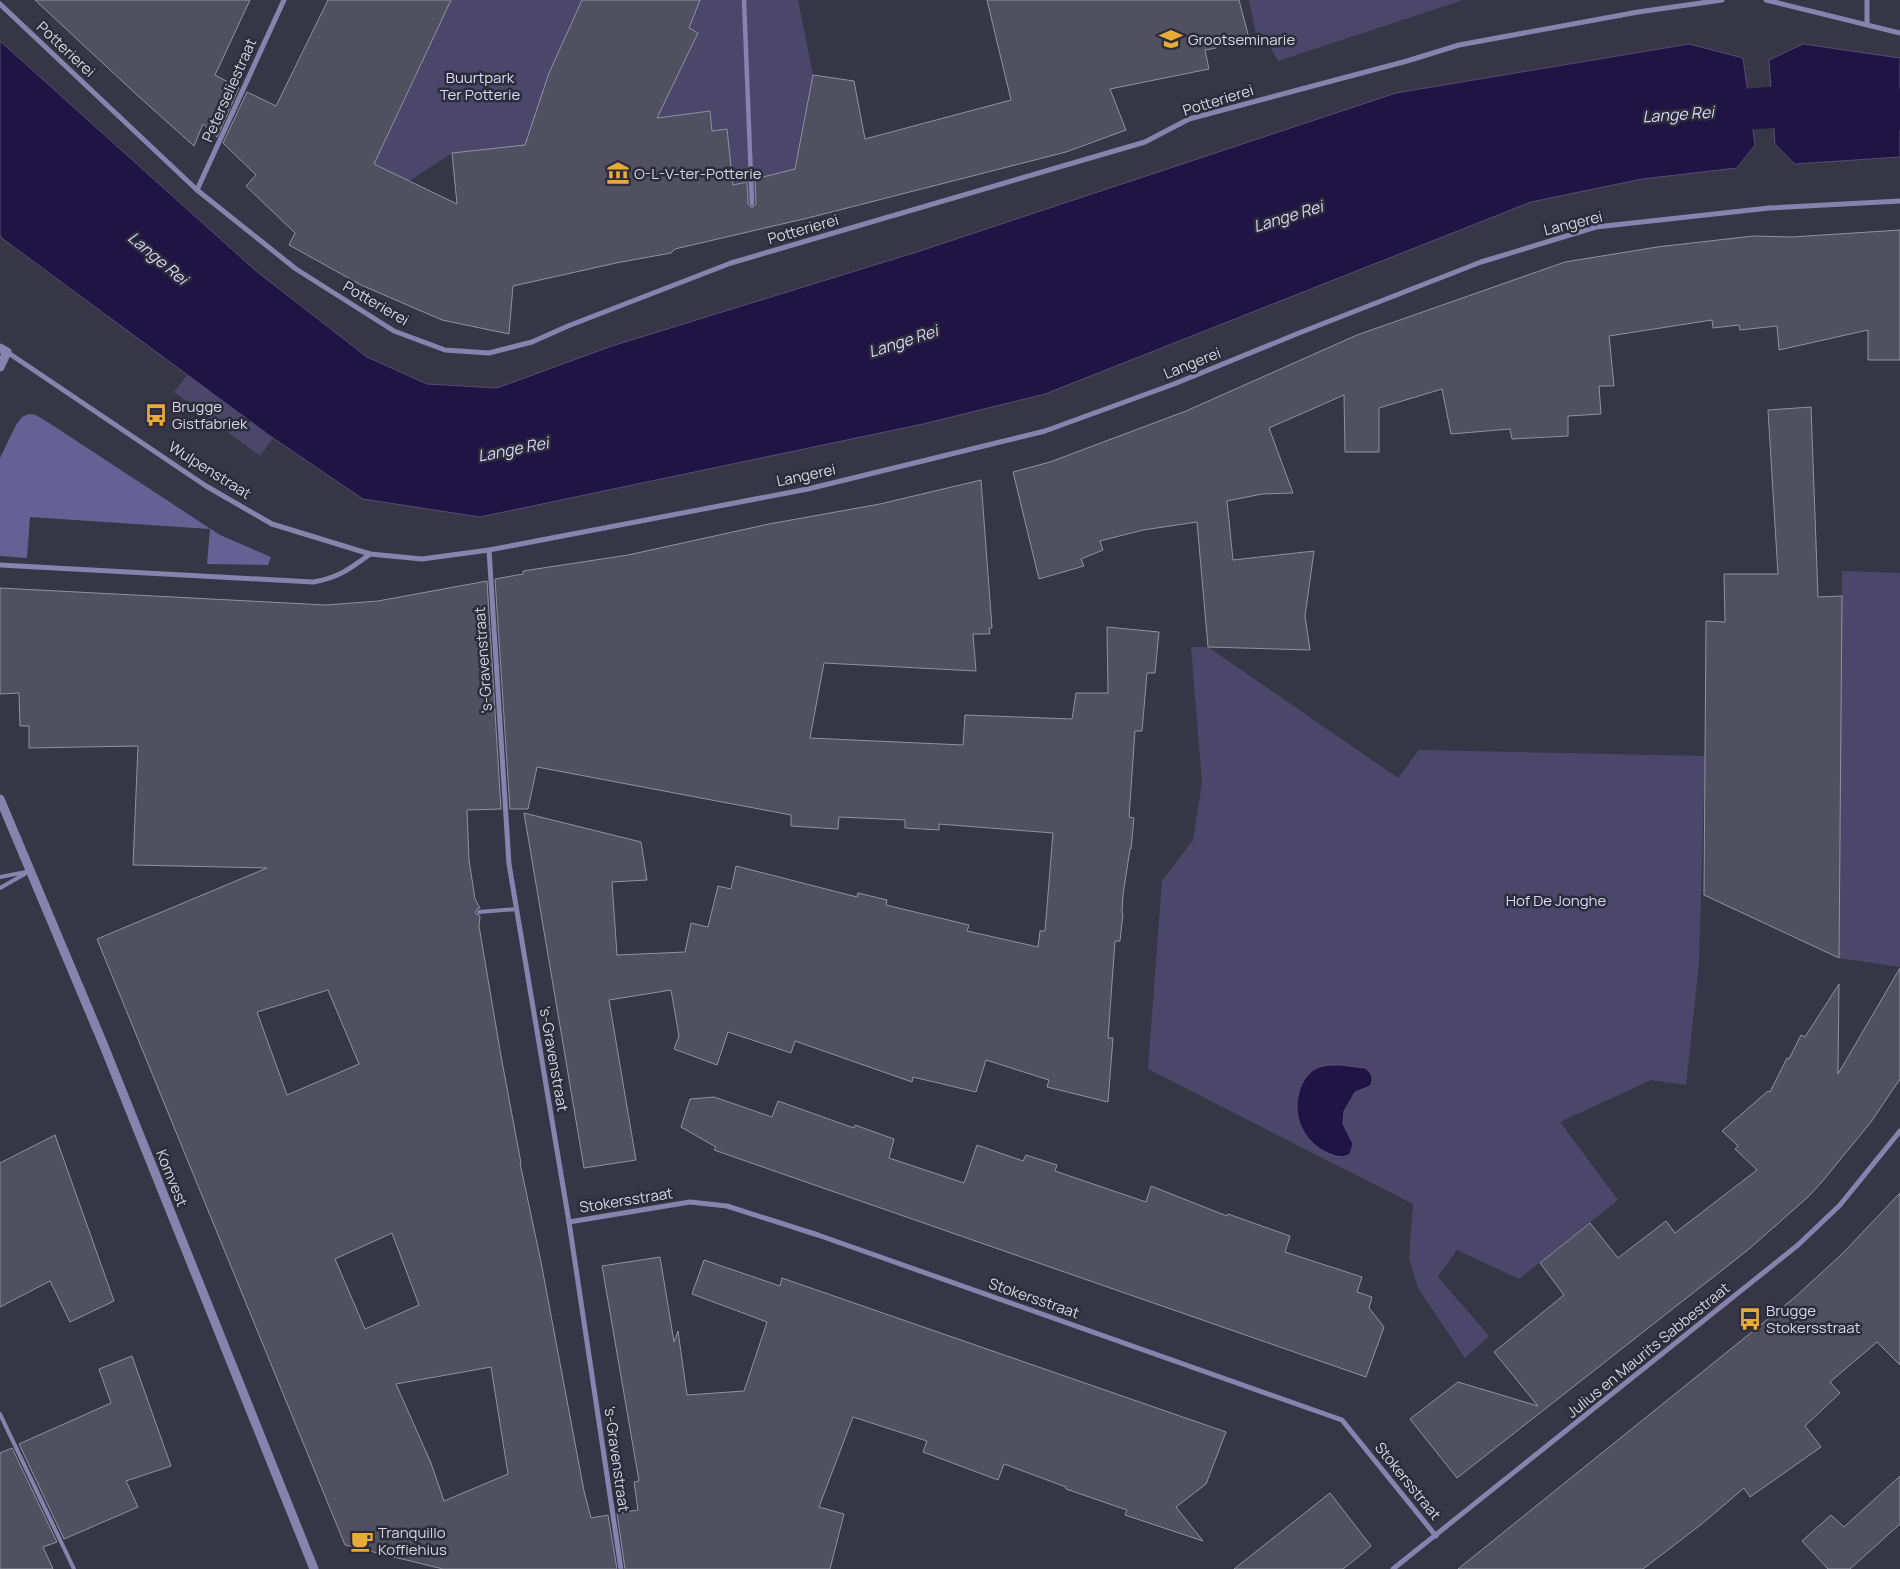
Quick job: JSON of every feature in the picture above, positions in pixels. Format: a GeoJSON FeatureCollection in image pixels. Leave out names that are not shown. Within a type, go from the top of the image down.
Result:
{"type":"FeatureCollection","features":[{"type":"Feature","properties":{"kind":"street","name":"Peterseliestraat"},"geometry":{"type":"LineString","coordinates":[[197,190],[284,0]]}},
{"type":"Feature","properties":{"kind":"street"},"geometry":{"type":"LineString","coordinates":[[744,0],[752,204]]}},
{"type":"Feature","properties":{"kind":"street","name":"Potterierei"},"geometry":{"type":"LineString","coordinates":[[0,4],[197,190],[296,269],[394,331],[445,350],[489,353],[532,342],[568,326],[731,263],[1145,142],[1189,119],[1407,61],[1459,45],[1638,12],[1722,0]]}},
{"type":"Feature","properties":{"kind":"street"},"geometry":{"type":"LineString","coordinates":[[1766,0],[1900,33]]}},
{"type":"Feature","properties":{"kind":"street"},"geometry":{"type":"LineString","coordinates":[[1867,0],[1867,24]]}},
{"type":"Feature","properties":{"kind":"street","name":"Langerei"},"geometry":{"type":"LineString","coordinates":[[489,550],[808,488],[1045,431],[1174,384],[1308,329],[1481,262],[1596,227],[1769,208],[1900,201]]}},
{"type":"Feature","properties":{"kind":"street"},"geometry":{"type":"LineString","coordinates":[[0,367],[3,350]]}},
{"type":"Feature","properties":{"kind":"street","name":"Wulpenstraat"},"geometry":{"type":"LineString","coordinates":[[3,350],[206,486],[272,524],[370,554],[422,559],[489,550]]}},
{"type":"Feature","properties":{"kind":"street","name":"'s-Gravenstraat"},"geometry":{"type":"LineString","coordinates":[[489,550],[509,864],[569,1222],[620,1569]]}},
{"type":"Feature","properties":{"kind":"street"},"geometry":{"type":"LineString","coordinates":[[0,565],[313,582],[331,579],[346,572],[370,554]]}},
{"type":"Feature","properties":{"kind":"street","name":"Komvest"},"geometry":{"type":"LineString","coordinates":[[0,799],[104,1046],[314,1569]]}},
{"type":"Feature","properties":{"kind":"street","name":"Julius en Maurits Sabbestraat"},"geometry":{"type":"LineString","coordinates":[[1393,1569],[1798,1245],[1840,1205],[1900,1131]]}},
{"type":"Feature","properties":{"kind":"street","name":"Stokersstraat"},"geometry":{"type":"LineString","coordinates":[[569,1222],[690,1202],[727,1206],[818,1235],[1342,1420],[1436,1536]]}},
{"type":"Feature","properties":{"kind":"lane"},"geometry":{"type":"LineString","coordinates":[[0,877],[30,871]]}},
{"type":"Feature","properties":{"kind":"lane"},"geometry":{"type":"LineString","coordinates":[[0,888],[30,871]]}},
{"type":"Feature","properties":{"kind":"lane"},"geometry":{"type":"LineString","coordinates":[[478,912],[517,909]]}},
{"type":"Feature","properties":{"kind":"lane"},"geometry":{"type":"LineString","coordinates":[[0,1414],[74,1569]]}},
{"type":"Feature","properties":{"kind":"green space","name":"Buurtpark Ter Potterie"},"geometry":{"type":"Polygon","coordinates":[[[451,0],[582,0],[549,73],[532,126],[534,144],[452,153],[409,181],[374,164],[451,0]]]}},
{"type":"Feature","properties":{"kind":"green space"},"geometry":{"type":"Polygon","coordinates":[[[695,0],[798,0],[813,75],[795,169],[762,201],[724,210],[734,198],[727,129],[712,131],[710,113],[656,118],[698,33],[689,28],[695,0]]]}},
{"type":"Feature","properties":{"kind":"green space"},"geometry":{"type":"Polygon","coordinates":[[[1249,0],[1463,0],[1278,61],[1267,41],[1256,34],[1249,0]]]}},
{"type":"Feature","properties":{"kind":"green space"},"geometry":{"type":"Polygon","coordinates":[[[188,374],[273,438],[260,456],[174,392],[188,374]]]}},
{"type":"Feature","properties":{"kind":"green space"},"geometry":{"type":"Polygon","coordinates":[[[1842,571],[1900,573],[1900,967],[1839,958],[1842,571]]]}},
{"type":"Feature","properties":{"kind":"green space","name":"Hof De Jonghe"},"geometry":{"type":"Polygon","coordinates":[[[1191,647],[1208,647],[1398,778],[1419,750],[1705,756],[1699,963],[1686,1085],[1651,1080],[1560,1122],[1618,1200],[1519,1279],[1457,1250],[1438,1277],[1489,1336],[1465,1358],[1418,1288],[1409,1259],[1413,1204],[1148,1069],[1162,881],[1193,840],[1202,782],[1191,647]]]}},
{"type":"Feature","properties":{"kind":"shaded area"},"geometry":{"type":"Polygon","coordinates":[[[29,414],[36,415],[46,421],[220,535],[271,557],[268,565],[207,564],[210,529],[30,517],[27,558],[0,556],[0,458],[16,425],[22,417],[29,414]]]}},
{"type":"Feature","properties":{"kind":"water"},"geometry":{"type":"Polygon","coordinates":[[[0,41],[256,271],[367,357],[427,384],[497,388],[612,346],[920,251],[1396,93],[1689,44],[1743,58],[1755,145],[1737,168],[1642,179],[1531,202],[1045,394],[923,424],[480,517],[363,499],[273,438],[3,239],[0,235],[0,41]]]}},
{"type":"Feature","properties":{"kind":"water"},"geometry":{"type":"Polygon","coordinates":[[[1803,44],[1900,58],[1900,157],[1795,164],[1775,144],[1769,60],[1803,44]]]}},
{"type":"Feature","properties":{"kind":"water"},"geometry":{"type":"Polygon","coordinates":[[[1340,1065],[1365,1068],[1372,1078],[1370,1086],[1355,1092],[1344,1111],[1343,1124],[1353,1144],[1350,1154],[1342,1157],[1324,1151],[1310,1141],[1300,1123],[1297,1105],[1300,1088],[1310,1073],[1322,1066],[1340,1065]]]}},
{"type":"Feature","properties":{"kind":"building"},"geometry":{"type":"Polygon","coordinates":[[[35,0],[250,0],[215,75],[239,88],[217,137],[203,124],[194,146],[35,0]]]}},
{"type":"Feature","properties":{"kind":"building"},"geometry":{"type":"Polygon","coordinates":[[[328,0],[451,0],[374,164],[457,204],[452,153],[525,145],[549,73],[582,0],[700,0],[689,28],[698,33],[657,118],[710,111],[712,131],[727,129],[733,185],[747,182],[748,204],[752,208],[756,204],[755,179],[795,169],[813,75],[854,81],[865,139],[1011,100],[987,0],[1239,0],[1249,38],[1216,45],[1216,48],[1205,50],[1209,69],[1110,89],[1126,130],[1066,152],[812,217],[675,249],[671,253],[513,286],[509,334],[442,320],[361,285],[289,245],[295,233],[246,186],[256,175],[223,143],[247,92],[276,106],[328,0]]]}},
{"type":"Feature","properties":{"kind":"building"},"geometry":{"type":"Polygon","coordinates":[[[1900,230],[1900,360],[1868,360],[1868,330],[1779,350],[1777,326],[1740,330],[1739,325],[1713,328],[1712,320],[1609,336],[1614,386],[1599,386],[1601,414],[1568,416],[1568,436],[1512,439],[1510,429],[1451,434],[1442,389],[1379,408],[1379,452],[1345,452],[1344,395],[1269,428],[1293,493],[1262,494],[1227,501],[1233,560],[1314,551],[1305,616],[1310,650],[1208,647],[1197,522],[1143,530],[1100,541],[1103,550],[1081,559],[1084,566],[1039,579],[1013,472],[1050,462],[1186,411],[1357,335],[1565,262],[1657,247],[1753,236],[1792,237],[1900,230]]]}},
{"type":"Feature","properties":{"kind":"building"},"geometry":{"type":"Polygon","coordinates":[[[1811,407],[1818,597],[1842,596],[1839,958],[1704,895],[1706,621],[1725,622],[1724,574],[1778,574],[1768,410],[1811,407]]]}},
{"type":"Feature","properties":{"kind":"building"},"geometry":{"type":"Polygon","coordinates":[[[981,480],[992,628],[989,628],[990,634],[973,634],[976,671],[824,663],[810,738],[963,745],[965,715],[1072,719],[1076,693],[1108,693],[1107,627],[1159,632],[1155,673],[1147,673],[1142,731],[1135,731],[1129,817],[1134,818],[1123,895],[1120,941],[1115,941],[1108,1038],[1113,1038],[1108,1102],[1047,1087],[1049,1080],[986,1060],[976,1092],[913,1077],[912,1082],[795,1041],[791,1053],[728,1032],[717,1065],[674,1049],[679,1036],[671,990],[609,1000],[636,1160],[584,1168],[524,813],[641,842],[647,880],[612,882],[617,955],[685,952],[691,923],[708,927],[718,886],[731,889],[736,866],[857,897],[858,893],[887,900],[886,905],[969,925],[967,931],[1038,947],[1040,931],[1045,931],[1053,833],[939,824],[939,830],[905,828],[905,820],[839,817],[838,829],[791,826],[791,815],[537,767],[528,809],[510,809],[495,579],[523,574],[523,571],[628,555],[769,524],[880,504],[981,480]]]}},
{"type":"Feature","properties":{"kind":"building"},"geometry":{"type":"Polygon","coordinates":[[[487,581],[501,809],[467,810],[469,860],[475,899],[480,908],[475,913],[480,916],[479,926],[520,1163],[541,1262],[584,1491],[591,1518],[608,1515],[617,1569],[443,1569],[345,1545],[97,939],[267,868],[133,865],[138,746],[29,748],[29,726],[20,726],[19,693],[0,694],[0,588],[326,605],[378,601],[487,581]],[[328,990],[257,1012],[287,1095],[359,1064],[328,990]],[[392,1233],[335,1259],[365,1329],[419,1305],[392,1233]],[[491,1367],[396,1384],[431,1463],[444,1501],[508,1474],[491,1367]]]}},
{"type":"Feature","properties":{"kind":"building"},"geometry":{"type":"Polygon","coordinates":[[[1900,968],[1900,1079],[1871,1122],[1821,1183],[1808,1197],[1749,1249],[1457,1478],[1410,1419],[1458,1382],[1538,1406],[1494,1352],[1564,1295],[1540,1263],[1590,1223],[1618,1258],[1666,1221],[1675,1233],[1757,1170],[1735,1149],[1738,1146],[1722,1131],[1768,1091],[1770,1092],[1801,1035],[1805,1037],[1839,984],[1838,1074],[1900,968]]]}},
{"type":"Feature","properties":{"kind":"building"},"geometry":{"type":"Polygon","coordinates":[[[714,1097],[772,1117],[778,1101],[854,1128],[855,1125],[894,1139],[889,1158],[964,1183],[977,1145],[1023,1161],[1026,1155],[1057,1165],[1055,1171],[1146,1202],[1151,1186],[1227,1216],[1228,1214],[1290,1236],[1285,1252],[1362,1277],[1357,1292],[1372,1297],[1369,1308],[1384,1327],[1366,1377],[714,1150],[716,1147],[681,1127],[690,1099],[714,1097]]]}},
{"type":"Feature","properties":{"kind":"building"},"geometry":{"type":"Polygon","coordinates":[[[55,1135],[114,1301],[70,1322],[50,1281],[0,1307],[0,1163],[55,1135]]]}},
{"type":"Feature","properties":{"kind":"building"},"geometry":{"type":"Polygon","coordinates":[[[1900,1193],[1900,1365],[1877,1342],[1830,1382],[1840,1393],[1805,1426],[1821,1447],[1750,1497],[1744,1488],[1703,1523],[1643,1569],[1458,1569],[1794,1298],[1842,1254],[1900,1193]]]}},
{"type":"Feature","properties":{"kind":"building"},"geometry":{"type":"Polygon","coordinates":[[[660,1257],[674,1342],[678,1331],[687,1395],[744,1391],[767,1322],[692,1294],[704,1260],[780,1286],[782,1278],[1226,1432],[1206,1484],[1176,1507],[1203,1541],[1125,1515],[1127,1510],[1066,1489],[1066,1487],[1004,1464],[998,1480],[923,1452],[927,1441],[853,1417],[819,1507],[844,1514],[830,1569],[625,1569],[617,1513],[638,1510],[634,1482],[639,1481],[602,1266],[660,1257]]]}},
{"type":"Feature","properties":{"kind":"building"},"geometry":{"type":"Polygon","coordinates":[[[132,1356],[171,1466],[126,1481],[138,1507],[64,1539],[19,1444],[111,1403],[99,1369],[132,1356]]]}},
{"type":"Feature","properties":{"kind":"building"},"geometry":{"type":"Polygon","coordinates":[[[12,1448],[57,1542],[43,1547],[53,1569],[0,1569],[0,1453],[12,1448]]]}},
{"type":"Feature","properties":{"kind":"building"},"geometry":{"type":"Polygon","coordinates":[[[1900,1476],[1900,1524],[1850,1569],[1828,1569],[1802,1541],[1831,1515],[1844,1527],[1900,1476]]]}},
{"type":"Feature","properties":{"kind":"building"},"geometry":{"type":"Polygon","coordinates":[[[1330,1493],[1371,1546],[1362,1554],[1343,1569],[1234,1569],[1330,1493]]]}},
{"type":"Feature","properties":{"kind":"waterway","name":"Lange Rei"},"geometry":{"type":"LineString","coordinates":[[1693,113],[1836,103],[1900,109]]}},
{"type":"Feature","properties":{"kind":"place","name":"Grootseminarie"},"geometry":{"type":"Point","coordinates":[1171,39]}},
{"type":"Feature","properties":{"kind":"place","name":"O-L-V-ter-Potterie"},"geometry":{"type":"Point","coordinates":[618,173]}},
{"type":"Feature","properties":{"kind":"place","name":"Brugge Gistfabriek"},"geometry":{"type":"Point","coordinates":[156,415]}},
{"type":"Feature","properties":{"kind":"place","name":"Brugge Stokersstraat"},"geometry":{"type":"Point","coordinates":[1750,1319]}},
{"type":"Feature","properties":{"kind":"place","name":"Tranquillo Koffiehius"},"geometry":{"type":"Point","coordinates":[362,1541]}}]}
